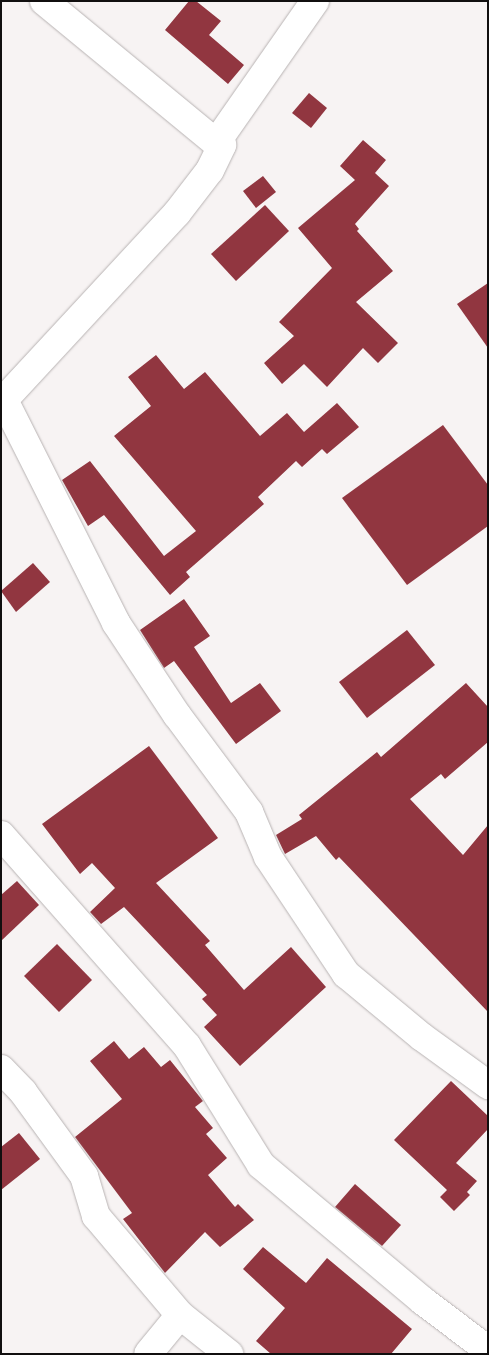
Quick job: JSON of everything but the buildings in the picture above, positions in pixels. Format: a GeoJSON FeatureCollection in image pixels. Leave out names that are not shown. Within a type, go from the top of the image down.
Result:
{"type":"FeatureCollection","features":[{"type":"Feature","properties":{"kind":"street"},"geometry":{"type":"LineString","coordinates":[[44,1],[216,143],[222,145],[210,170],[177,213],[3,401],[116,623],[176,715],[249,812],[268,857],[346,974],[422,1037],[488,1085]]}},
{"type":"Feature","properties":{"kind":"street"},"geometry":{"type":"LineString","coordinates":[[216,143],[314,1]]}},
{"type":"Feature","properties":{"kind":"street"},"geometry":{"type":"LineString","coordinates":[[1,835],[187,1046],[261,1165],[423,1301],[488,1350]]}},
{"type":"Feature","properties":{"kind":"street"},"geometry":{"type":"LineString","coordinates":[[1,1069],[23,1092],[84,1176],[96,1216],[180,1315],[229,1354]]}},
{"type":"Feature","properties":{"kind":"street"},"geometry":{"type":"LineString","coordinates":[[148,1354],[180,1315]]}}]}
